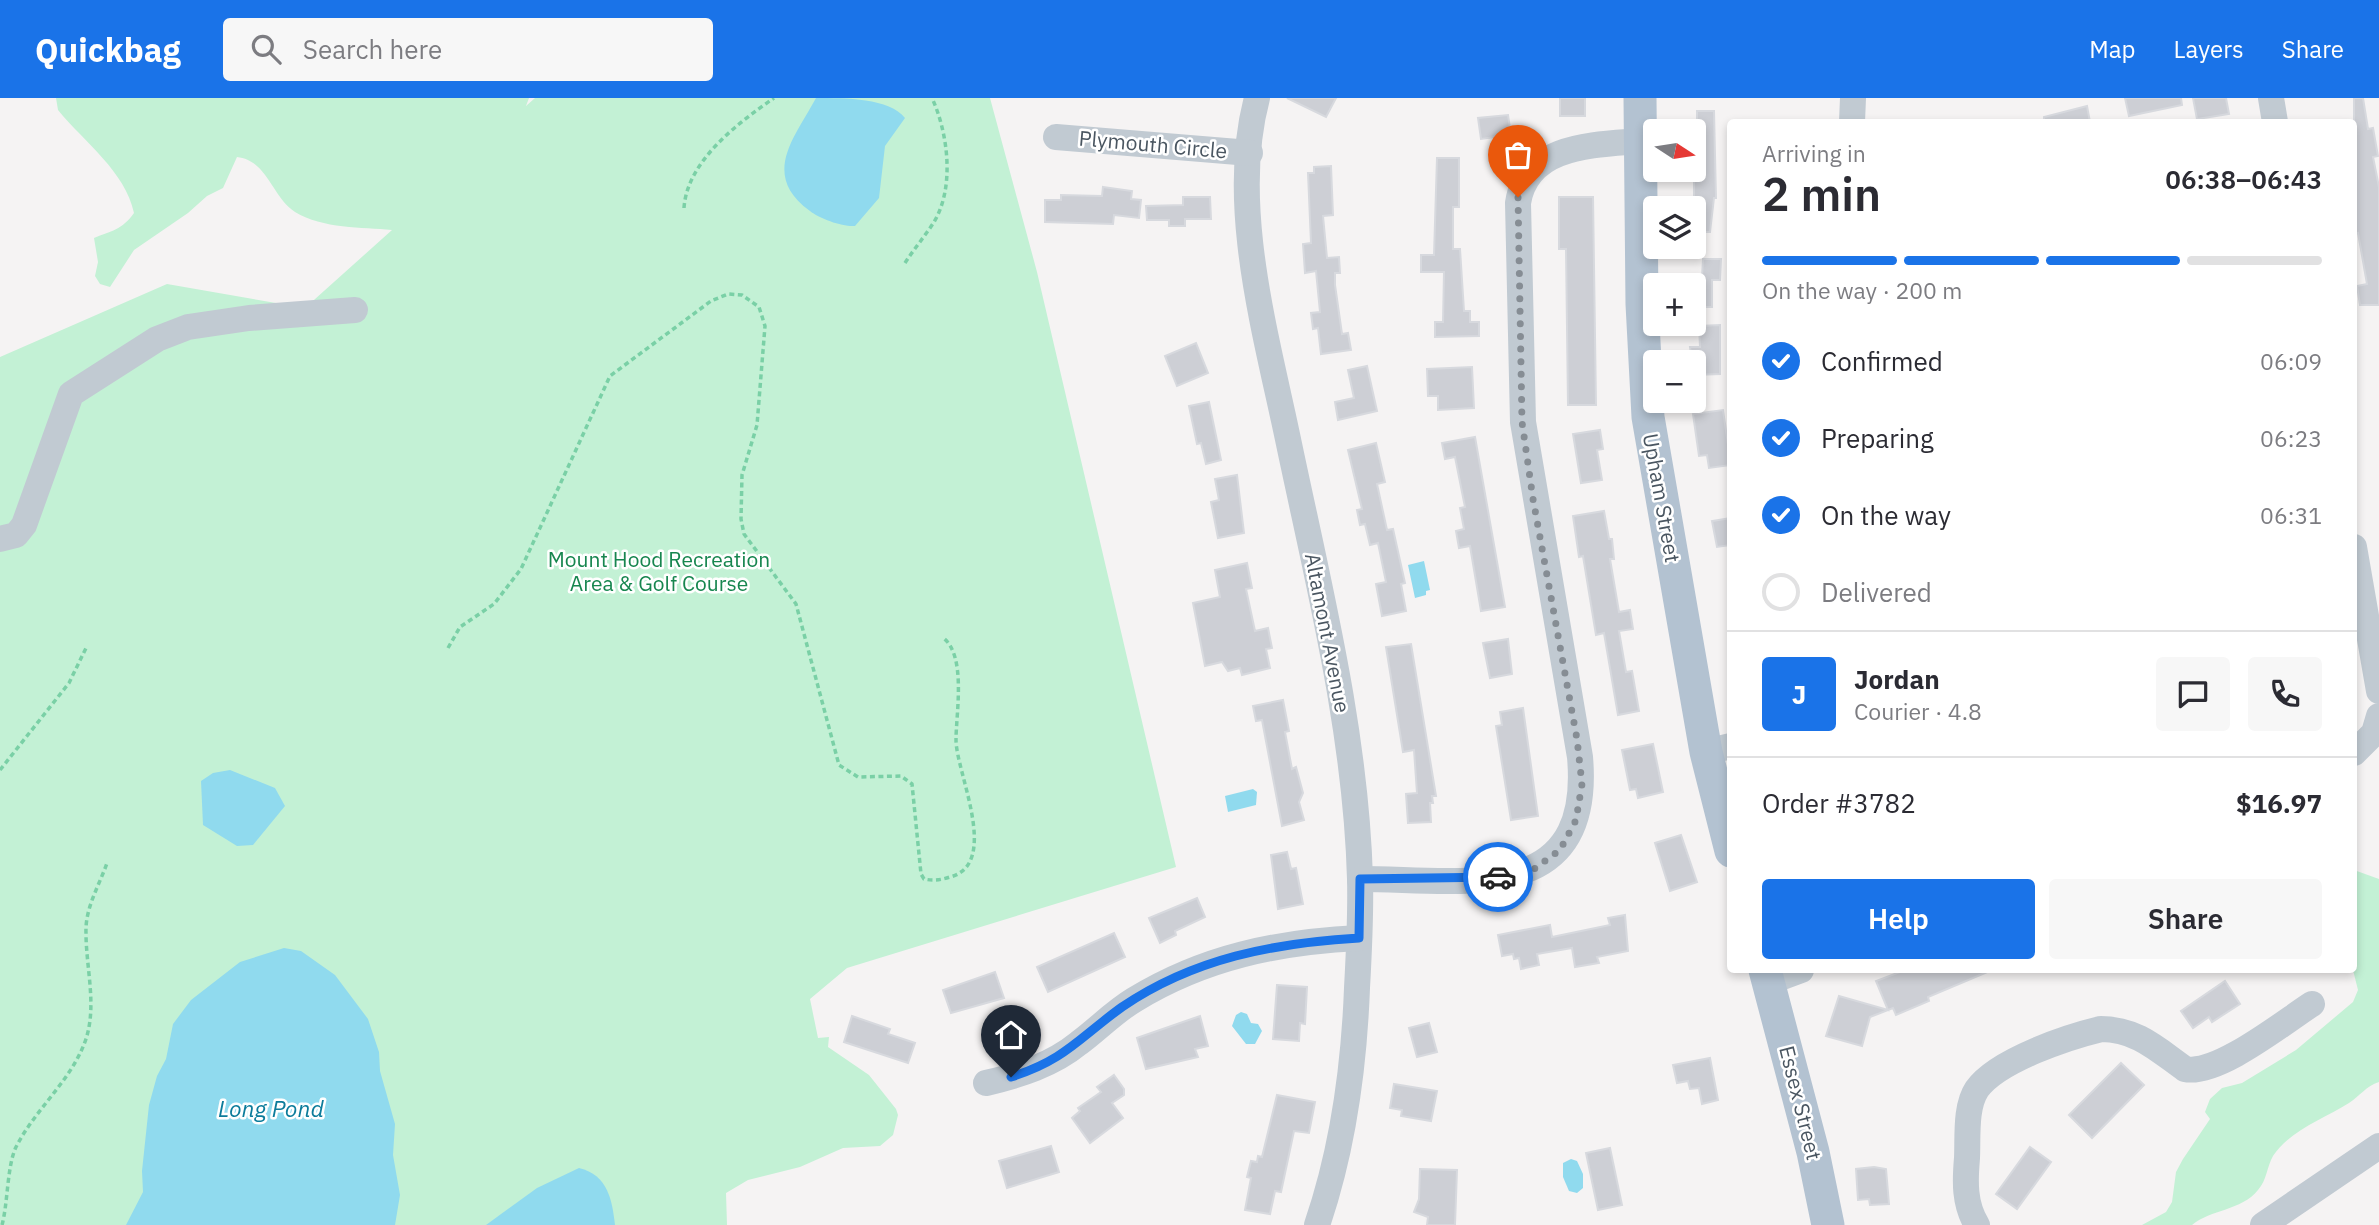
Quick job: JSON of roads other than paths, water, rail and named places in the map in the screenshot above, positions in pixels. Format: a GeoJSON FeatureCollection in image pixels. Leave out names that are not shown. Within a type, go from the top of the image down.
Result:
{"type":"FeatureCollection","features":[{"type":"Feature","properties":{"kind":"main road","name":"Upham Street"},"geometry":{"type":"LineString","coordinates":[[1640,98],[1645,393],[1658,491],[1718,749],[1727,820]]}},
{"type":"Feature","properties":{"kind":"main road","name":"Essex Street"},"geometry":{"type":"LineString","coordinates":[[1767,976],[1813,1152],[1828,1225]]}},
{"type":"Feature","properties":{"kind":"street","name":"Altamont Avenue"},"geometry":{"type":"LineString","coordinates":[[1257,98],[1250,153],[1250,222],[1257,283],[1343,710],[1360,879],[1351,1065],[1333,1171],[1317,1225]]}},
{"type":"Feature","properties":{"kind":"street"},"geometry":{"type":"LineString","coordinates":[[1852,119],[1853,98]]}},
{"type":"Feature","properties":{"kind":"street"},"geometry":{"type":"LineString","coordinates":[[2271,98],[2274,119]]}},
{"type":"Feature","properties":{"kind":"street","name":"Plymouth Circle"},"geometry":{"type":"LineString","coordinates":[[1056,137],[1250,153]]}},
{"type":"Feature","properties":{"kind":"street"},"geometry":{"type":"LineString","coordinates":[[1360,879],[1490,878],[1524,872],[1552,858],[1567,841],[1576,820],[1582,784],[1580,757],[1522,422],[1518,203],[1527,178],[1553,155],[1573,148],[1641,141]]}},
{"type":"Feature","properties":{"kind":"street"},"geometry":{"type":"LineString","coordinates":[[0,539],[16,535],[24,525],[71,394],[157,339],[188,327],[249,318],[355,310]]}},
{"type":"Feature","properties":{"kind":"street"},"geometry":{"type":"LineString","coordinates":[[2357,564],[2379,691]]}},
{"type":"Feature","properties":{"kind":"street"},"geometry":{"type":"LineString","coordinates":[[2357,750],[2374,733],[2379,716]]}},
{"type":"Feature","properties":{"kind":"street"},"geometry":{"type":"LineString","coordinates":[[986,1083],[1047,1063],[1079,1044],[1133,1000],[1205,965],[1280,945],[1359,938]]}},
{"type":"Feature","properties":{"kind":"street"},"geometry":{"type":"LineString","coordinates":[[1977,1225],[1970,1213],[1965,1184],[1968,1127],[1977,1090],[1996,1073],[2020,1059],[2101,1029],[2114,1029],[2143,1037],[2185,1069],[2194,1071],[2224,1063],[2312,1004]]}},
{"type":"Feature","properties":{"kind":"street"},"geometry":{"type":"LineString","coordinates":[[2263,1225],[2379,1146]]}},
{"type":"Feature","properties":{"kind":"water"},"geometry":{"type":"Polygon","coordinates":[[[816,98],[878,103],[898,111],[905,118],[885,146],[879,198],[855,226],[838,224],[814,214],[795,197],[787,184],[784,170],[786,156],[816,98]]]}},
{"type":"Feature","properties":{"kind":"water"},"geometry":{"type":"Polygon","coordinates":[[[1424,561],[1430,590],[1426,591],[1426,595],[1415,598],[1408,565],[1424,561]]]}},
{"type":"Feature","properties":{"kind":"water"},"geometry":{"type":"Polygon","coordinates":[[[230,770],[275,788],[285,806],[253,845],[237,846],[203,825],[201,781],[213,773],[230,770]]]}},
{"type":"Feature","properties":{"kind":"water"},"geometry":{"type":"Polygon","coordinates":[[[1253,789],[1257,792],[1256,805],[1228,812],[1225,796],[1253,789]]]}},
{"type":"Feature","properties":{"kind":"water","name":"Long Pond"},"geometry":{"type":"Polygon","coordinates":[[[284,948],[301,951],[335,975],[368,1019],[379,1052],[380,1071],[395,1124],[393,1155],[400,1195],[395,1225],[126,1225],[143,1192],[142,1171],[149,1105],[157,1076],[166,1059],[173,1024],[191,1000],[240,962],[284,948]]]}},
{"type":"Feature","properties":{"kind":"water"},"geometry":{"type":"Polygon","coordinates":[[[1241,1012],[1247,1014],[1251,1023],[1258,1024],[1262,1031],[1255,1044],[1246,1044],[1232,1026],[1236,1015],[1241,1012]]]}},
{"type":"Feature","properties":{"kind":"water"},"geometry":{"type":"Polygon","coordinates":[[[1571,1159],[1577,1161],[1583,1174],[1583,1188],[1577,1193],[1569,1191],[1563,1177],[1563,1163],[1571,1159]]]}},
{"type":"Feature","properties":{"kind":"water"},"geometry":{"type":"Polygon","coordinates":[[[579,1168],[596,1176],[607,1190],[615,1225],[486,1225],[537,1188],[579,1168]]]}},
{"type":"Feature","properties":{"kind":"park label","name":"Mount Hood Recreation Area & Golf Course"},"geometry":{"type":"Point","coordinates":[659,572]}}]}
